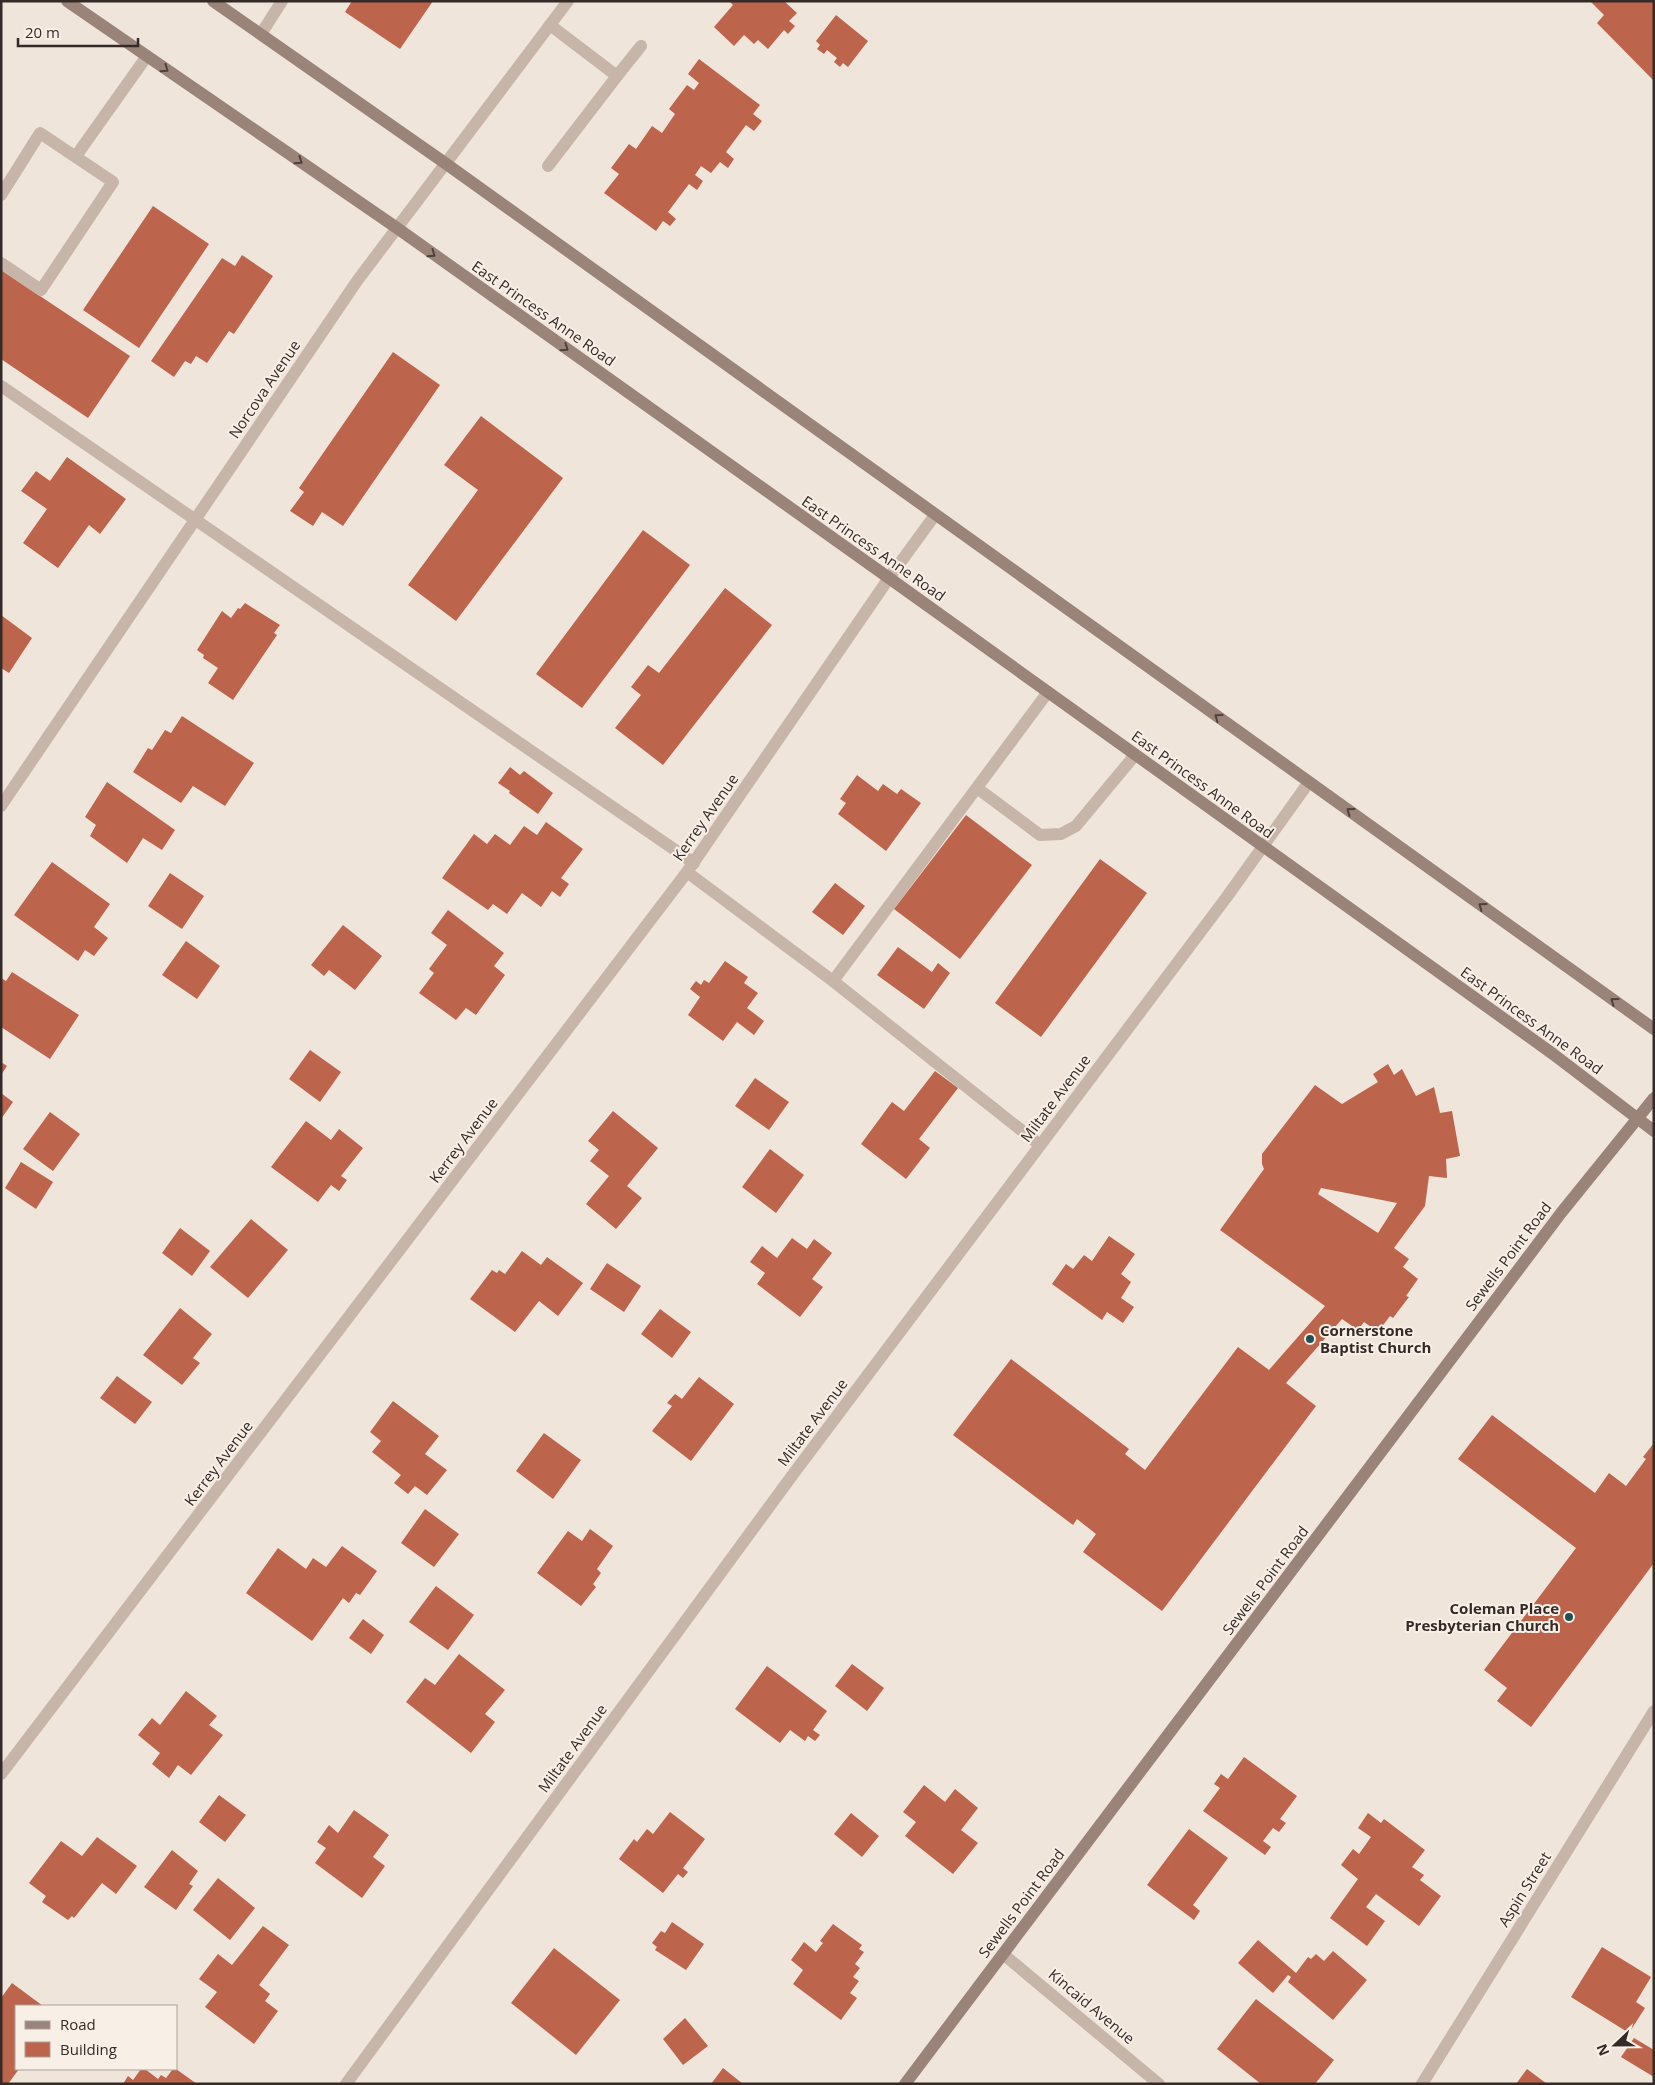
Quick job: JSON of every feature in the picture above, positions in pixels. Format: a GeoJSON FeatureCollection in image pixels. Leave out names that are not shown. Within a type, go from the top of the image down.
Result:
{"type":"FeatureCollection","features":[{"type":"Feature","properties":{"kind":"main road","name":"East Princess Anne Road"},"geometry":{"type":"LineString","coordinates":[[68,1],[396,228],[889,578],[1553,1054],[1654,1131]]}},
{"type":"Feature","properties":{"kind":"main road"},"geometry":{"type":"LineString","coordinates":[[213,1],[445,163],[1654,1029]]}},
{"type":"Feature","properties":{"kind":"main road","name":"Sewells Point Road"},"geometry":{"type":"LineString","coordinates":[[905,2084],[1561,1213],[1654,1098]]}},
{"type":"Feature","properties":{"kind":"street"},"geometry":{"type":"LineString","coordinates":[[261,34],[282,1]]}},
{"type":"Feature","properties":{"kind":"street","name":"Norcova Avenue"},"geometry":{"type":"LineString","coordinates":[[1,806],[357,281],[568,1]]}},
{"type":"Feature","properties":{"kind":"street"},"geometry":{"type":"LineString","coordinates":[[550,25],[617,76]]}},
{"type":"Feature","properties":{"kind":"street"},"geometry":{"type":"LineString","coordinates":[[548,166],[641,46]]}},
{"type":"Feature","properties":{"kind":"street"},"geometry":{"type":"LineString","coordinates":[[76,156],[147,56]]}},
{"type":"Feature","properties":{"kind":"street"},"geometry":{"type":"LineString","coordinates":[[1,195],[40,133],[113,182],[41,290],[1,263]]}},
{"type":"Feature","properties":{"kind":"street"},"geometry":{"type":"LineString","coordinates":[[1,386],[196,520],[690,868],[1040,1145]]}},
{"type":"Feature","properties":{"kind":"street","name":"Kerrey Avenue"},"geometry":{"type":"LineString","coordinates":[[1,1774],[690,868],[889,578],[935,515]]}},
{"type":"Feature","properties":{"kind":"street"},"geometry":{"type":"LineString","coordinates":[[833,981],[1048,692]]}},
{"type":"Feature","properties":{"kind":"street"},"geometry":{"type":"LineString","coordinates":[[977,788],[1040,835],[1061,834],[1076,826],[1135,754]]}},
{"type":"Feature","properties":{"kind":"street","name":"Miltate Avenue"},"geometry":{"type":"LineString","coordinates":[[346,2084],[794,1473],[1264,847],[1309,782]]}},
{"type":"Feature","properties":{"kind":"street","name":"Aspin Street"},"geometry":{"type":"LineString","coordinates":[[1422,2084],[1654,1711]]}},
{"type":"Feature","properties":{"kind":"street","name":"Kincaid Avenue"},"geometry":{"type":"LineString","coordinates":[[1004,1954],[1159,2084]]}},
{"type":"Feature","properties":{"kind":"building"},"geometry":{"type":"Polygon","coordinates":[[[352,1],[433,1],[400,49],[345,12],[352,1]]]}},
{"type":"Feature","properties":{"kind":"building"},"geometry":{"type":"Polygon","coordinates":[[[729,1],[784,1],[797,13],[789,21],[795,26],[788,34],[784,30],[768,49],[758,40],[754,44],[744,35],[734,46],[714,27],[733,5],[729,1]]]}},
{"type":"Feature","properties":{"kind":"building"},"geometry":{"type":"Polygon","coordinates":[[[1590,1],[1654,1],[1654,81],[1597,23],[1604,15],[1590,1]]]}},
{"type":"Feature","properties":{"kind":"building"},"geometry":{"type":"Polygon","coordinates":[[[836,15],[868,41],[848,67],[843,63],[840,67],[834,62],[837,58],[827,50],[824,54],[817,49],[820,45],[816,41],[836,15]]]}},
{"type":"Feature","properties":{"kind":"building"},"geometry":{"type":"Polygon","coordinates":[[[699,59],[760,105],[753,114],[762,121],[754,131],[746,125],[726,152],[734,159],[728,168],[720,162],[711,173],[701,166],[695,175],[703,181],[697,190],[689,184],[668,212],[676,219],[670,226],[663,221],[656,231],[604,193],[619,174],[611,168],[629,144],[636,149],[652,126],[662,133],[675,114],[669,109],[687,85],[694,90],[699,83],[688,74],[699,59]]]}},
{"type":"Feature","properties":{"kind":"building"},"geometry":{"type":"Polygon","coordinates":[[[153,206],[209,244],[139,348],[83,310],[153,206]]]}},
{"type":"Feature","properties":{"kind":"building"},"geometry":{"type":"Polygon","coordinates":[[[242,255],[273,276],[234,334],[229,331],[207,363],[196,356],[191,364],[185,361],[174,377],[151,361],[222,258],[235,266],[242,255]]]}},
{"type":"Feature","properties":{"kind":"building"},"geometry":{"type":"Polygon","coordinates":[[[1,270],[130,356],[88,418],[1,359],[1,270]]]}},
{"type":"Feature","properties":{"kind":"building"},"geometry":{"type":"Polygon","coordinates":[[[393,352],[440,385],[343,526],[322,512],[313,526],[290,511],[304,492],[299,488],[393,352]]]}},
{"type":"Feature","properties":{"kind":"building"},"geometry":{"type":"Polygon","coordinates":[[[481,416],[563,478],[456,621],[408,585],[478,490],[444,465],[481,416]]]}},
{"type":"Feature","properties":{"kind":"building"},"geometry":{"type":"Polygon","coordinates":[[[67,457],[126,499],[100,534],[89,525],[58,568],[23,543],[47,509],[21,491],[36,471],[50,481],[67,457]]]}},
{"type":"Feature","properties":{"kind":"building"},"geometry":{"type":"Polygon","coordinates":[[[643,530],[690,565],[582,708],[536,674],[643,530]]]}},
{"type":"Feature","properties":{"kind":"building"},"geometry":{"type":"Polygon","coordinates":[[[725,588],[772,625],[663,765],[615,728],[641,695],[631,687],[648,665],[659,673],[725,588]]]}},
{"type":"Feature","properties":{"kind":"building"},"geometry":{"type":"Polygon","coordinates":[[[245,603],[280,625],[274,633],[277,635],[233,700],[208,683],[218,668],[203,658],[204,655],[197,650],[222,611],[231,618],[238,608],[240,609],[245,603]]]}},
{"type":"Feature","properties":{"kind":"building"},"geometry":{"type":"Polygon","coordinates":[[[1,615],[32,638],[9,673],[1,668],[1,615]]]}},
{"type":"Feature","properties":{"kind":"building"},"geometry":{"type":"Polygon","coordinates":[[[182,716],[254,763],[225,806],[193,786],[181,803],[133,772],[148,748],[152,750],[165,730],[171,733],[182,716]]]}},
{"type":"Feature","properties":{"kind":"building"},"geometry":{"type":"Polygon","coordinates":[[[510,767],[520,775],[524,771],[553,793],[538,814],[498,783],[510,767]]]}},
{"type":"Feature","properties":{"kind":"building"},"geometry":{"type":"Polygon","coordinates":[[[857,775],[878,791],[883,784],[897,794],[901,789],[921,803],[886,851],[838,814],[846,803],[840,799],[857,775]]]}},
{"type":"Feature","properties":{"kind":"building"},"geometry":{"type":"Polygon","coordinates":[[[107,782],[175,830],[162,850],[143,838],[127,863],[90,836],[96,825],[85,817],[107,782]]]}},
{"type":"Feature","properties":{"kind":"building"},"geometry":{"type":"Polygon","coordinates":[[[966,815],[1032,865],[960,959],[894,909],[966,815]]]}},
{"type":"Feature","properties":{"kind":"building"},"geometry":{"type":"Polygon","coordinates":[[[546,822],[583,849],[561,878],[569,884],[560,897],[552,891],[541,907],[522,893],[507,914],[493,904],[488,910],[442,878],[474,834],[487,844],[495,834],[510,845],[524,826],[537,835],[546,822]]]}},
{"type":"Feature","properties":{"kind":"building"},"geometry":{"type":"Polygon","coordinates":[[[1100,859],[1147,893],[1041,1037],[995,1003],[1100,859]]]}},
{"type":"Feature","properties":{"kind":"building"},"geometry":{"type":"Polygon","coordinates":[[[52,862],[110,904],[94,927],[108,938],[94,956],[85,950],[78,961],[14,915],[52,862]]]}},
{"type":"Feature","properties":{"kind":"building"},"geometry":{"type":"Polygon","coordinates":[[[170,873],[204,896],[182,929],[148,906],[170,873]]]}},
{"type":"Feature","properties":{"kind":"building"},"geometry":{"type":"Polygon","coordinates":[[[835,883],[865,906],[843,935],[812,912],[835,883]]]}},
{"type":"Feature","properties":{"kind":"building"},"geometry":{"type":"Polygon","coordinates":[[[448,910],[504,953],[494,966],[505,975],[476,1015],[466,1008],[456,1020],[419,993],[434,973],[429,969],[447,945],[431,933],[448,910]]]}},
{"type":"Feature","properties":{"kind":"building"},"geometry":{"type":"Polygon","coordinates":[[[343,925],[382,956],[355,990],[329,970],[324,976],[311,965],[343,925]]]}},
{"type":"Feature","properties":{"kind":"building"},"geometry":{"type":"Polygon","coordinates":[[[186,941],[220,966],[197,999],[162,975],[186,941]]]}},
{"type":"Feature","properties":{"kind":"building"},"geometry":{"type":"Polygon","coordinates":[[[898,947],[932,972],[938,963],[950,973],[924,1009],[877,975],[898,947]]]}},
{"type":"Feature","properties":{"kind":"building"},"geometry":{"type":"Polygon","coordinates":[[[725,961],[748,977],[744,983],[758,993],[747,1008],[764,1021],[754,1035],[737,1022],[723,1041],[688,1015],[700,997],[690,989],[696,981],[701,985],[704,980],[709,983],[725,961]]]}},
{"type":"Feature","properties":{"kind":"building"},"geometry":{"type":"Polygon","coordinates":[[[12,972],[79,1015],[50,1059],[1,1027],[1,978],[6,981],[12,972]]]}},
{"type":"Feature","properties":{"kind":"building"},"geometry":{"type":"Polygon","coordinates":[[[310,1050],[341,1072],[320,1102],[289,1079],[310,1050]]]}},
{"type":"Feature","properties":{"kind":"building"},"geometry":{"type":"Polygon","coordinates":[[[1,1062],[7,1066],[1,1075],[1,1062]]]}},
{"type":"Feature","properties":{"kind":"building","name":"Cornerstone Baptist Church"},"geometry":{"type":"Polygon","coordinates":[[[1388,1064],[1394,1075],[1402,1069],[1416,1096],[1434,1087],[1440,1113],[1452,1111],[1460,1156],[1446,1159],[1447,1178],[1429,1176],[1425,1206],[1394,1248],[1409,1259],[1403,1267],[1418,1279],[1406,1296],[1409,1297],[1393,1318],[1390,1316],[1378,1332],[1364,1322],[1358,1330],[1342,1319],[1286,1383],[1316,1406],[1162,1611],[1083,1552],[1096,1534],[1077,1519],[1073,1525],[953,1435],[1011,1359],[1129,1449],[1125,1454],[1145,1470],[1238,1347],[1269,1370],[1325,1306],[1220,1230],[1264,1169],[1262,1154],[1315,1085],[1342,1104],[1378,1082],[1373,1074],[1388,1064]],[[1321,1188],[1318,1194],[1378,1233],[1397,1203],[1321,1188]]]}},
{"type":"Feature","properties":{"kind":"building"},"geometry":{"type":"Polygon","coordinates":[[[935,1071],[958,1088],[919,1139],[930,1148],[906,1179],[861,1144],[892,1102],[904,1111],[935,1071]]]}},
{"type":"Feature","properties":{"kind":"building"},"geometry":{"type":"Polygon","coordinates":[[[755,1078],[789,1102],[769,1130],[735,1106],[755,1078]]]}},
{"type":"Feature","properties":{"kind":"building"},"geometry":{"type":"Polygon","coordinates":[[[1,1093],[13,1102],[1,1119],[1,1093]]]}},
{"type":"Feature","properties":{"kind":"building"},"geometry":{"type":"Polygon","coordinates":[[[613,1111],[658,1148],[627,1186],[642,1198],[616,1229],[586,1204],[609,1176],[590,1161],[599,1150],[588,1141],[613,1111]]]}},
{"type":"Feature","properties":{"kind":"building"},"geometry":{"type":"Polygon","coordinates":[[[50,1112],[80,1134],[53,1171],[23,1149],[50,1112]]]}},
{"type":"Feature","properties":{"kind":"building"},"geometry":{"type":"Polygon","coordinates":[[[306,1121],[331,1140],[339,1129],[363,1148],[341,1176],[347,1180],[339,1191],[331,1185],[318,1202],[271,1167],[306,1121]]]}},
{"type":"Feature","properties":{"kind":"building"},"geometry":{"type":"Polygon","coordinates":[[[770,1149],[804,1175],[776,1213],[742,1187],[770,1149]]]}},
{"type":"Feature","properties":{"kind":"building"},"geometry":{"type":"Polygon","coordinates":[[[21,1162],[53,1182],[36,1209],[5,1188],[21,1162]]]}},
{"type":"Feature","properties":{"kind":"building"},"geometry":{"type":"Polygon","coordinates":[[[251,1219],[288,1250],[248,1298],[210,1267],[251,1219]]]}},
{"type":"Feature","properties":{"kind":"building"},"geometry":{"type":"Polygon","coordinates":[[[180,1228],[210,1251],[192,1276],[162,1253],[180,1228]]]}},
{"type":"Feature","properties":{"kind":"building"},"geometry":{"type":"Polygon","coordinates":[[[1109,1236],[1135,1254],[1121,1274],[1131,1282],[1121,1298],[1134,1307],[1123,1323],[1107,1312],[1102,1320],[1052,1284],[1066,1264],[1073,1269],[1084,1255],[1092,1261],[1109,1236]]]}},
{"type":"Feature","properties":{"kind":"building"},"geometry":{"type":"Polygon","coordinates":[[[792,1238],[807,1249],[814,1239],[832,1253],[812,1279],[823,1287],[800,1317],[757,1284],[765,1273],[750,1262],[762,1246],[777,1258],[792,1238]]]}},
{"type":"Feature","properties":{"kind":"building"},"geometry":{"type":"Polygon","coordinates":[[[522,1251],[541,1265],[547,1257],[583,1283],[558,1316],[539,1301],[515,1332],[470,1299],[492,1270],[497,1273],[499,1270],[505,1274],[522,1251]]]}},
{"type":"Feature","properties":{"kind":"building"},"geometry":{"type":"Polygon","coordinates":[[[607,1263],[641,1286],[624,1312],[590,1289],[607,1263]]]}},
{"type":"Feature","properties":{"kind":"building"},"geometry":{"type":"Polygon","coordinates":[[[180,1308],[212,1334],[193,1358],[200,1363],[182,1385],[143,1355],[180,1308]]]}},
{"type":"Feature","properties":{"kind":"building"},"geometry":{"type":"Polygon","coordinates":[[[660,1309],[691,1332],[672,1358],[641,1334],[660,1309]]]}},
{"type":"Feature","properties":{"kind":"building"},"geometry":{"type":"Polygon","coordinates":[[[117,1376],[152,1402],[135,1424],[100,1398],[117,1376]]]}},
{"type":"Feature","properties":{"kind":"building"},"geometry":{"type":"Polygon","coordinates":[[[699,1377],[734,1404],[691,1461],[652,1431],[672,1406],[667,1403],[675,1394],[682,1399],[699,1377]]]}},
{"type":"Feature","properties":{"kind":"building"},"geometry":{"type":"Polygon","coordinates":[[[393,1401],[439,1436],[425,1454],[447,1470],[427,1495],[415,1486],[408,1494],[394,1483],[401,1475],[372,1452],[381,1441],[370,1432],[393,1401]]]}},
{"type":"Feature","properties":{"kind":"building","name":"Coleman Place Presbyterian Church"},"geometry":{"type":"Polygon","coordinates":[[[1492,1415],[1595,1493],[1609,1473],[1626,1486],[1646,1459],[1643,1457],[1654,1443],[1654,1563],[1531,1727],[1497,1701],[1507,1688],[1484,1670],[1576,1548],[1458,1459],[1492,1415]]]}},
{"type":"Feature","properties":{"kind":"building"},"geometry":{"type":"Polygon","coordinates":[[[544,1433],[581,1460],[553,1499],[516,1471],[544,1433]]]}},
{"type":"Feature","properties":{"kind":"building"},"geometry":{"type":"Polygon","coordinates":[[[425,1509],[459,1534],[434,1567],[401,1543],[425,1509]]]}},
{"type":"Feature","properties":{"kind":"building"},"geometry":{"type":"Polygon","coordinates":[[[590,1529],[613,1546],[597,1569],[601,1573],[593,1584],[596,1587],[581,1606],[537,1573],[568,1531],[582,1541],[590,1529]]]}},
{"type":"Feature","properties":{"kind":"building"},"geometry":{"type":"Polygon","coordinates":[[[342,1546],[377,1571],[360,1595],[356,1593],[349,1603],[343,1598],[312,1641],[246,1593],[278,1548],[306,1569],[313,1558],[326,1567],[342,1546]]]}},
{"type":"Feature","properties":{"kind":"building"},"geometry":{"type":"Polygon","coordinates":[[[436,1586],[474,1615],[448,1650],[409,1622],[436,1586]]]}},
{"type":"Feature","properties":{"kind":"building"},"geometry":{"type":"Polygon","coordinates":[[[363,1619],[384,1635],[371,1654],[349,1638],[363,1619]]]}},
{"type":"Feature","properties":{"kind":"building"},"geometry":{"type":"Polygon","coordinates":[[[459,1654],[505,1690],[485,1714],[495,1722],[471,1753],[406,1702],[425,1678],[435,1685],[459,1654]]]}},
{"type":"Feature","properties":{"kind":"building"},"geometry":{"type":"Polygon","coordinates":[[[852,1664],[884,1688],[867,1711],[835,1686],[852,1664]]]}},
{"type":"Feature","properties":{"kind":"building"},"geometry":{"type":"Polygon","coordinates":[[[767,1666],[827,1711],[813,1730],[820,1735],[815,1741],[808,1736],[805,1741],[790,1730],[780,1743],[735,1709],[767,1666]]]}},
{"type":"Feature","properties":{"kind":"building"},"geometry":{"type":"Polygon","coordinates":[[[186,1691],[217,1716],[209,1725],[223,1735],[191,1775],[178,1765],[169,1778],[152,1764],[160,1753],[138,1735],[152,1718],[160,1725],[186,1691]]]}},
{"type":"Feature","properties":{"kind":"building"},"geometry":{"type":"Polygon","coordinates":[[[1244,1757],[1297,1796],[1280,1819],[1286,1823],[1279,1832],[1273,1828],[1263,1841],[1271,1847],[1265,1855],[1203,1811],[1220,1788],[1214,1784],[1221,1774],[1228,1779],[1244,1757]]]}},
{"type":"Feature","properties":{"kind":"building"},"geometry":{"type":"Polygon","coordinates":[[[924,1785],[945,1802],[955,1789],[978,1808],[961,1830],[978,1843],[953,1874],[905,1836],[916,1822],[903,1812],[924,1785]]]}},
{"type":"Feature","properties":{"kind":"building"},"geometry":{"type":"Polygon","coordinates":[[[219,1795],[246,1815],[225,1842],[199,1822],[219,1795]]]}},
{"type":"Feature","properties":{"kind":"building"},"geometry":{"type":"Polygon","coordinates":[[[354,1810],[389,1835],[373,1857],[385,1866],[362,1898],[315,1863],[326,1848],[317,1842],[329,1825],[338,1833],[354,1810]]]}},
{"type":"Feature","properties":{"kind":"building"},"geometry":{"type":"Polygon","coordinates":[[[670,1812],[705,1839],[683,1868],[688,1872],[683,1878],[678,1874],[663,1893],[619,1859],[634,1839],[637,1842],[647,1829],[653,1834],[670,1812]]]}},
{"type":"Feature","properties":{"kind":"building"},"geometry":{"type":"Polygon","coordinates":[[[851,1813],[879,1836],[862,1857],[834,1834],[851,1813]]]}},
{"type":"Feature","properties":{"kind":"building"},"geometry":{"type":"Polygon","coordinates":[[[1368,1813],[1381,1823],[1384,1819],[1425,1850],[1412,1867],[1424,1875],[1420,1880],[1441,1896],[1419,1926],[1376,1894],[1366,1907],[1385,1921],[1367,1946],[1330,1918],[1358,1879],[1341,1865],[1353,1849],[1359,1854],[1371,1837],[1358,1828],[1368,1813]]]}},
{"type":"Feature","properties":{"kind":"building"},"geometry":{"type":"Polygon","coordinates":[[[1189,1829],[1228,1858],[1193,1905],[1200,1911],[1194,1920],[1147,1885],[1189,1829]]]}},
{"type":"Feature","properties":{"kind":"building"},"geometry":{"type":"Polygon","coordinates":[[[97,1837],[137,1866],[116,1894],[102,1883],[74,1918],[72,1916],[68,1920],[42,1902],[46,1896],[29,1883],[61,1841],[82,1856],[97,1837]]]}},
{"type":"Feature","properties":{"kind":"building"},"geometry":{"type":"Polygon","coordinates":[[[172,1850],[198,1871],[189,1884],[193,1886],[176,1910],[144,1887],[172,1850]]]}},
{"type":"Feature","properties":{"kind":"building"},"geometry":{"type":"Polygon","coordinates":[[[218,1878],[255,1908],[230,1940],[193,1910],[218,1878]]]}},
{"type":"Feature","properties":{"kind":"building"},"geometry":{"type":"Polygon","coordinates":[[[672,1922],[704,1944],[686,1970],[655,1950],[657,1947],[652,1943],[661,1931],[665,1933],[672,1922]]]}},
{"type":"Feature","properties":{"kind":"building"},"geometry":{"type":"Polygon","coordinates":[[[833,1924],[862,1945],[859,1949],[864,1952],[855,1964],[860,1968],[853,1977],[859,1981],[850,1993],[857,1998],[841,2020],[793,1984],[803,1970],[791,1960],[804,1942],[816,1952],[823,1943],[820,1941],[833,1924]]]}},
{"type":"Feature","properties":{"kind":"building"},"geometry":{"type":"Polygon","coordinates":[[[263,1926],[289,1945],[259,1985],[270,1994],[265,2001],[278,2011],[254,2044],[205,2007],[217,1992],[199,1979],[218,1954],[232,1965],[263,1926]]]}},
{"type":"Feature","properties":{"kind":"building"},"geometry":{"type":"Polygon","coordinates":[[[1258,1940],[1296,1973],[1308,1957],[1311,1959],[1316,1954],[1324,1961],[1333,1951],[1367,1980],[1333,2020],[1288,1982],[1291,1977],[1288,1975],[1273,1993],[1238,1963],[1258,1940]]]}},
{"type":"Feature","properties":{"kind":"building"},"geometry":{"type":"Polygon","coordinates":[[[1602,1947],[1651,1977],[1636,2002],[1645,2008],[1629,2033],[1571,1997],[1602,1947]]]}},
{"type":"Feature","properties":{"kind":"building"},"geometry":{"type":"Polygon","coordinates":[[[554,1948],[620,2000],[576,2055],[511,2003],[554,1948]]]}},
{"type":"Feature","properties":{"kind":"building"},"geometry":{"type":"Polygon","coordinates":[[[12,1983],[42,2005],[15,2005],[15,2070],[18,2070],[8,2084],[1,2084],[1,1998],[12,1983]]]}},
{"type":"Feature","properties":{"kind":"building"},"geometry":{"type":"Polygon","coordinates":[[[1256,1999],[1334,2060],[1315,2084],[1261,2084],[1217,2049],[1256,1999]]]}},
{"type":"Feature","properties":{"kind":"building"},"geometry":{"type":"Polygon","coordinates":[[[685,2018],[708,2046],[683,2065],[663,2039],[685,2018]]]}},
{"type":"Feature","properties":{"kind":"building"},"geometry":{"type":"Polygon","coordinates":[[[1634,2038],[1654,2050],[1654,2077],[1621,2057],[1634,2038]]]}},
{"type":"Feature","properties":{"kind":"building"},"geometry":{"type":"Polygon","coordinates":[[[723,2068],[743,2084],[711,2084],[723,2068]]]}},
{"type":"Feature","properties":{"kind":"building"},"geometry":{"type":"Polygon","coordinates":[[[1527,2069],[1547,2084],[1516,2084],[1527,2069]]]}},
{"type":"Feature","properties":{"kind":"building"},"geometry":{"type":"Polygon","coordinates":[[[140,2070],[146,2070],[158,2079],[161,2075],[166,2078],[172,2070],[177,2070],[197,2084],[123,2084],[128,2076],[133,2080],[140,2070]]]}},
{"type":"Feature","properties":{"kind":"place","name":"Cornerstone Baptist Church"},"geometry":{"type":"Point","coordinates":[1310,1339]}},
{"type":"Feature","properties":{"kind":"place","name":"Coleman Place Presbyterian Church"},"geometry":{"type":"Point","coordinates":[1569,1617]}}]}
